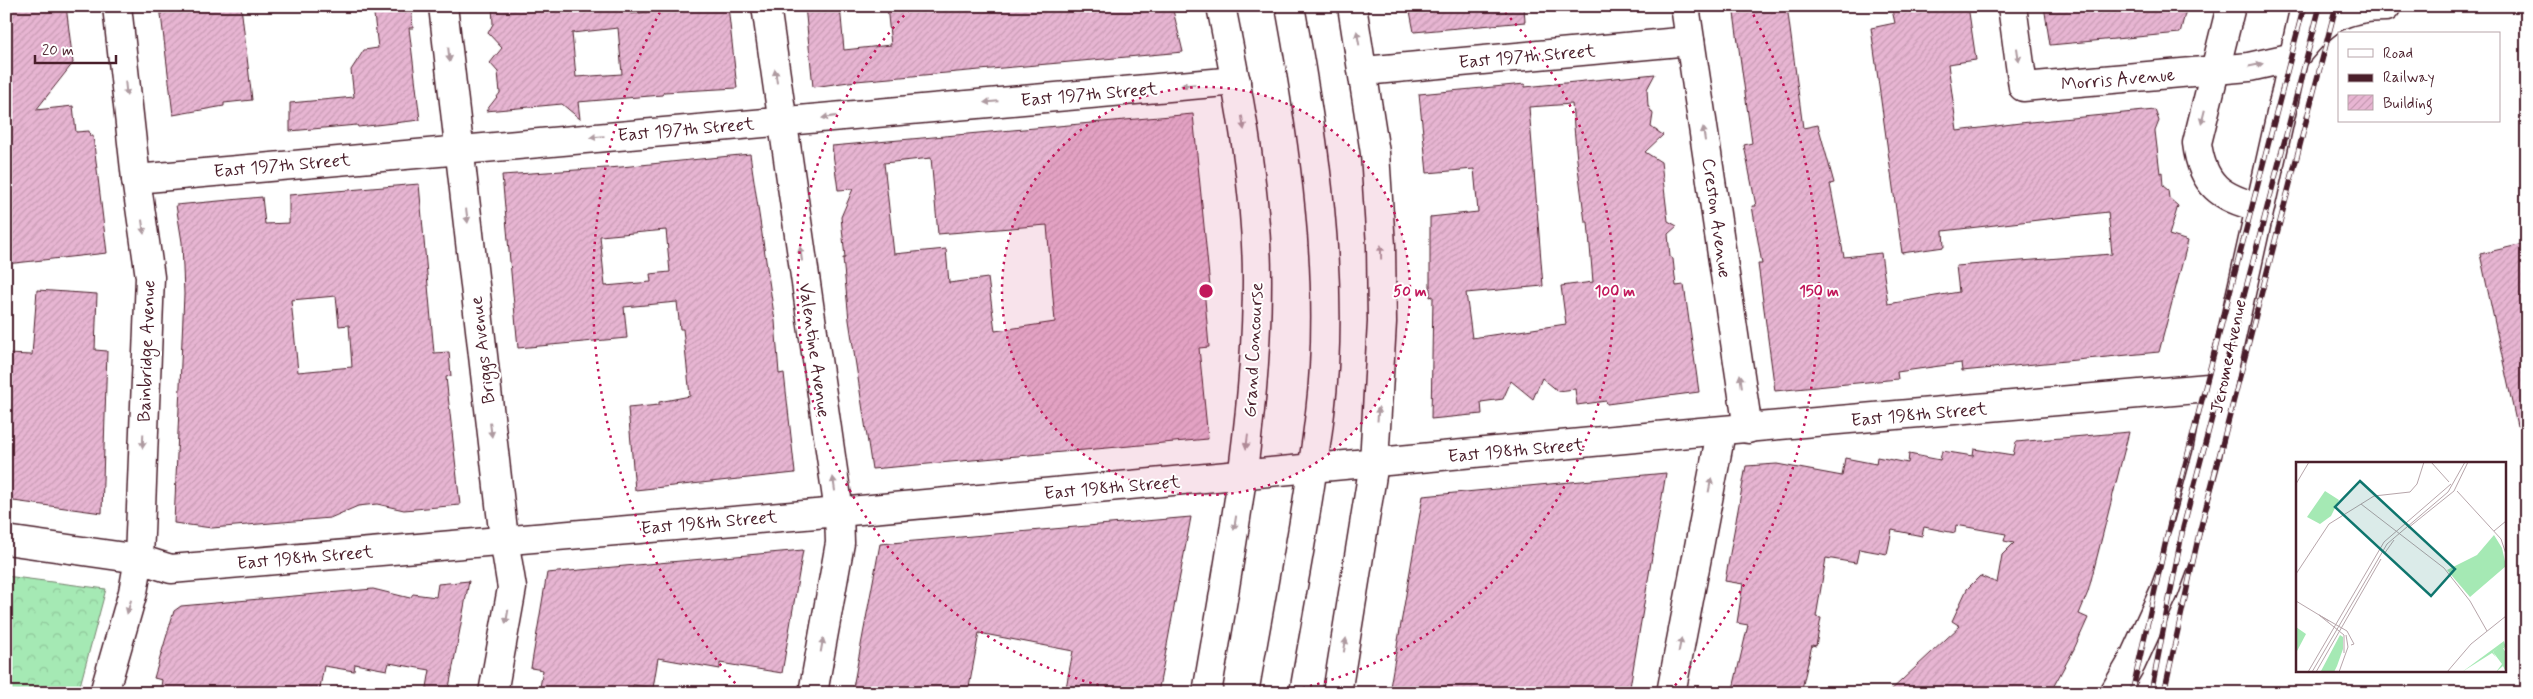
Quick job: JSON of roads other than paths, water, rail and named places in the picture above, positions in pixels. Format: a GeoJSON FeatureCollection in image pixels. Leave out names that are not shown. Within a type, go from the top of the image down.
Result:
{"type":"FeatureCollection","features":[{"type":"Feature","properties":{"kind":"street","name":"Bainbridge Avenue"},"geometry":{"type":"LineString","coordinates":[[104,693],[133,592],[139,559],[150,277],[136,179],[116,6]]}},
{"type":"Feature","properties":{"kind":"street","name":"Briggs Avenue"},"geometry":{"type":"LineString","coordinates":[[443,6],[504,539],[512,588],[493,693]]}},
{"type":"Feature","properties":{"kind":"street","name":"Valentine Avenue"},"geometry":{"type":"LineString","coordinates":[[766,6],[838,512],[840,543],[813,693]]}},
{"type":"Feature","properties":{"kind":"street","name":"Grand Concourse"},"geometry":{"type":"LineString","coordinates":[[1207,693],[1243,475],[1253,377],[1257,278],[1254,208],[1236,81],[1221,6]]}},
{"type":"Feature","properties":{"kind":"street"},"geometry":{"type":"LineString","coordinates":[[1274,693],[1320,412],[1324,293],[1314,155],[1290,6]]}},
{"type":"Feature","properties":{"kind":"street"},"geometry":{"type":"LineString","coordinates":[[1338,693],[1374,463],[1382,322],[1381,246],[1376,153],[1352,6]]}},
{"type":"Feature","properties":{"kind":"street","name":"Creston Avenue"},"geometry":{"type":"LineString","coordinates":[[1686,6],[1748,429]]}},
{"type":"Feature","properties":{"kind":"street","name":"Morris Avenue"},"geometry":{"type":"LineString","coordinates":[[2012,6],[2023,87],[2249,67],[2294,57]]}},
{"type":"Feature","properties":{"kind":"street"},"geometry":{"type":"LineString","coordinates":[[2230,6],[2197,143],[2199,160],[2213,186],[2225,196],[2239,203],[2260,207]]}},
{"type":"Feature","properties":{"kind":"street","name":"Jerome Avenue"},"geometry":{"type":"LineString","coordinates":[[2114,693],[2131,664],[2164,592],[2187,529],[2207,455],[2220,387],[2306,6]]}},
{"type":"Feature","properties":{"kind":"street"},"geometry":{"type":"LineString","coordinates":[[2294,57],[2317,30],[2336,16],[2360,7],[2386,7]]}},
{"type":"Feature","properties":{"kind":"street","name":"East 197th Street"},"geometry":{"type":"LineString","coordinates":[[1364,71],[1690,41]]}},
{"type":"Feature","properties":{"kind":"street","name":"East 197th Street"},"geometry":{"type":"LineString","coordinates":[[136,179],[1236,81]]}},
{"type":"Feature","properties":{"kind":"street","name":"East 198th Street"},"geometry":{"type":"LineString","coordinates":[[6,540],[139,559],[171,568],[838,512],[2220,387]]}},
{"type":"Feature","properties":{"kind":"street"},"geometry":{"type":"LineString","coordinates":[[1671,693],[1721,432]]}},
{"type":"Feature","properties":{"kind":"railway"},"geometry":{"type":"LineString","coordinates":[[2132,693],[2169,527],[2304,6]]}},
{"type":"Feature","properties":{"kind":"railway"},"geometry":{"type":"LineString","coordinates":[[2151,693],[2183,528],[2320,6]]}},
{"type":"Feature","properties":{"kind":"railway"},"geometry":{"type":"LineString","coordinates":[[2164,693],[2199,534],[2336,6]]}}]}
